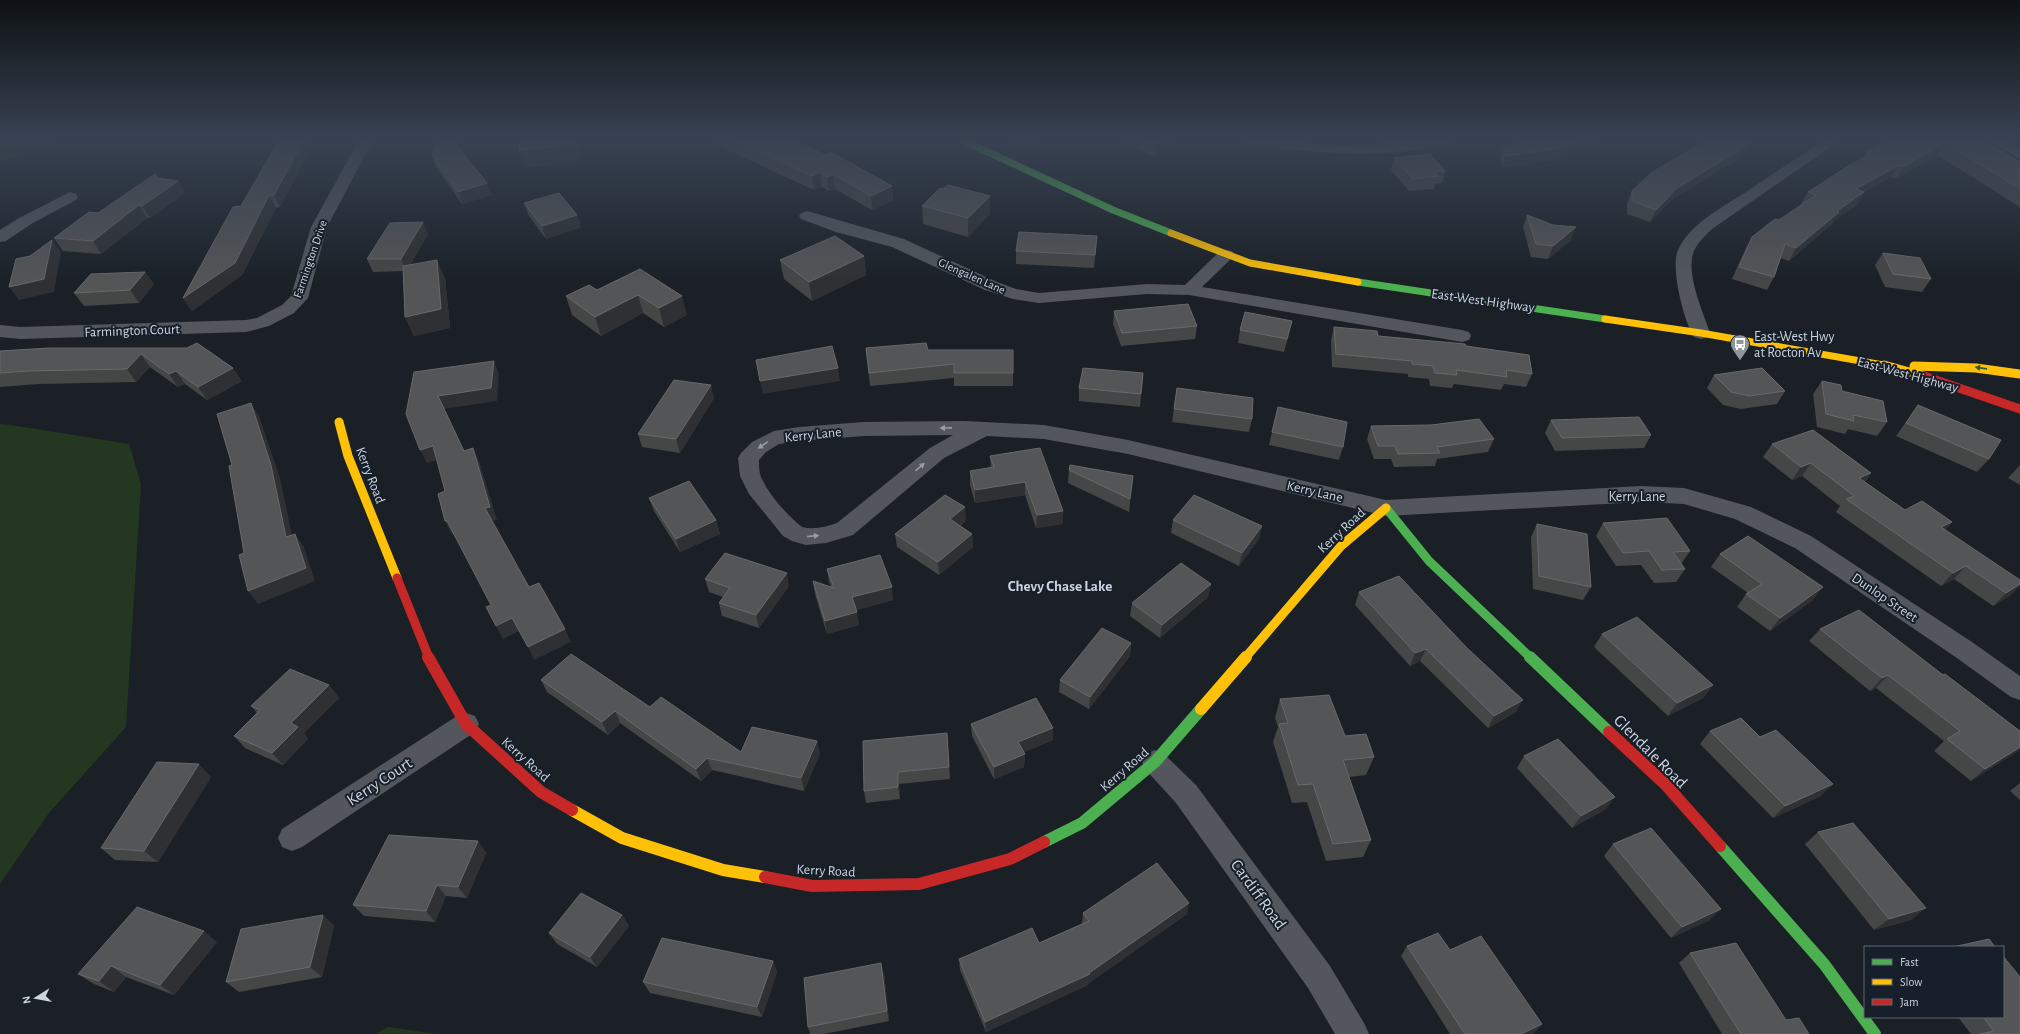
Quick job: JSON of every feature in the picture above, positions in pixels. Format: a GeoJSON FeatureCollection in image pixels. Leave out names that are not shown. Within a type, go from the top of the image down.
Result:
{"type":"FeatureCollection","features":[{"type":"Feature","properties":{"kind":"street","name":"Farmington Drive"},"geometry":{"type":"LineString","coordinates":[[263,322],[288,309],[299,298],[318,227],[339,188]]}},
{"type":"Feature","properties":{"kind":"street","name":"East-West Highway"},"geometry":{"type":"LineString","coordinates":[[1066,188],[1113,210],[1250,263],[1319,276],[1701,333],[1888,366],[1935,379],[2020,409]]}},
{"type":"Feature","properties":{"kind":"street"},"geometry":{"type":"LineString","coordinates":[[1701,333],[1684,273],[1684,256],[1692,240],[1706,226],[1762,188]]}},
{"type":"Feature","properties":{"kind":"street"},"geometry":{"type":"LineString","coordinates":[[0,237],[25,221],[70,197]]}},
{"type":"Feature","properties":{"kind":"street","name":"Glengalen Lane"},"geometry":{"type":"LineString","coordinates":[[807,216],[842,228],[898,243],[991,286],[1013,294],[1039,298],[1147,289],[1189,290]]}},
{"type":"Feature","properties":{"kind":"street"},"geometry":{"type":"LineString","coordinates":[[1189,290],[1226,255]]}},
{"type":"Feature","properties":{"kind":"street"},"geometry":{"type":"LineString","coordinates":[[1189,290],[1462,336]]}},
{"type":"Feature","properties":{"kind":"street","name":"Farmington Court"},"geometry":{"type":"LineString","coordinates":[[0,331],[20,333],[238,327],[263,322]]}},
{"type":"Feature","properties":{"kind":"street"},"geometry":{"type":"LineString","coordinates":[[1888,366],[1976,368],[2020,374]]}},
{"type":"Feature","properties":{"kind":"street","name":"Kerry Road"},"geometry":{"type":"LineString","coordinates":[[339,422],[348,456],[429,659],[466,724],[541,792],[622,838],[723,870],[812,886],[919,884],[1010,859],[1082,824],[1155,762],[1342,546],[1386,508]]}},
{"type":"Feature","properties":{"kind":"street","name":"Kerry Lane"},"geometry":{"type":"LineString","coordinates":[[985,429],[960,440],[937,453],[845,529],[828,534],[807,536],[793,533],[753,484],[749,468],[748,458],[759,447],[774,438],[798,434],[864,429],[985,429],[1044,432],[1128,447],[1386,508],[1641,494],[1684,496],[1743,513]]}},
{"type":"Feature","properties":{"kind":"street","name":"Glendale Road"},"geometry":{"type":"LineString","coordinates":[[1386,508],[1429,561],[1665,784],[1824,964],[1875,1034]]}},
{"type":"Feature","properties":{"kind":"street","name":"Dunlop Street"},"geometry":{"type":"LineString","coordinates":[[1743,513],[1803,542],[1963,649],[2020,690]]}},
{"type":"Feature","properties":{"kind":"street","name":"Kerry Court"},"geometry":{"type":"LineString","coordinates":[[292,838],[466,724]]}},
{"type":"Feature","properties":{"kind":"street","name":"Cardiff Road"},"geometry":{"type":"LineString","coordinates":[[1155,762],[1186,794],[1319,977],[1353,1034]]}},
{"type":"Feature","properties":{"kind":"green space"},"geometry":{"type":"Polygon","coordinates":[[[0,424],[129,444],[141,484],[126,727],[49,813],[0,884],[0,424]]]}},
{"type":"Feature","properties":{"kind":"green space"},"geometry":{"type":"Polygon","coordinates":[[[388,1027],[436,1034],[375,1034],[388,1027]]]}},
{"type":"Feature","properties":{"kind":"building"},"geometry":{"type":"Polygon","coordinates":[[[134,188],[168,188],[142,206],[139,205],[93,241],[54,238],[89,212],[98,213],[134,188]]]}},
{"type":"Feature","properties":{"kind":"building"},"geometry":{"type":"Polygon","coordinates":[[[251,188],[278,188],[274,195],[269,195],[235,263],[183,298],[233,207],[241,206],[251,188]]]}},
{"type":"Feature","properties":{"kind":"building"},"geometry":{"type":"Polygon","coordinates":[[[455,188],[470,188],[458,192],[455,188]]]}},
{"type":"Feature","properties":{"kind":"building"},"geometry":{"type":"Polygon","coordinates":[[[858,188],[887,188],[871,196],[858,188]]]}},
{"type":"Feature","properties":{"kind":"building"},"geometry":{"type":"Polygon","coordinates":[[[940,188],[960,188],[990,196],[968,218],[922,206],[940,188]]]}},
{"type":"Feature","properties":{"kind":"building"},"geometry":{"type":"Polygon","coordinates":[[[1635,188],[1677,188],[1656,210],[1632,201],[1632,191],[1635,188]]]}},
{"type":"Feature","properties":{"kind":"building"},"geometry":{"type":"Polygon","coordinates":[[[1814,188],[1857,188],[1856,189],[1864,192],[1837,211],[1839,212],[1796,248],[1785,244],[1774,277],[1739,267],[1752,237],[1775,219],[1779,220],[1816,195],[1808,192],[1814,188]]]}},
{"type":"Feature","properties":{"kind":"building"},"geometry":{"type":"Polygon","coordinates":[[[559,193],[577,215],[542,226],[524,203],[559,193]]]}},
{"type":"Feature","properties":{"kind":"building"},"geometry":{"type":"Polygon","coordinates":[[[1527,215],[1553,225],[1576,227],[1553,246],[1536,244],[1527,215]]]}},
{"type":"Feature","properties":{"kind":"building"},"geometry":{"type":"Polygon","coordinates":[[[423,222],[401,259],[367,259],[390,223],[423,222]]]}},
{"type":"Feature","properties":{"kind":"building"},"geometry":{"type":"Polygon","coordinates":[[[1019,232],[1097,236],[1095,255],[1016,251],[1019,232]]]}},
{"type":"Feature","properties":{"kind":"building"},"geometry":{"type":"Polygon","coordinates":[[[835,236],[864,256],[809,282],[780,260],[835,236]]]}},
{"type":"Feature","properties":{"kind":"building"},"geometry":{"type":"Polygon","coordinates":[[[52,240],[44,279],[9,287],[16,259],[30,256],[52,240]]]}},
{"type":"Feature","properties":{"kind":"building"},"geometry":{"type":"Polygon","coordinates":[[[1883,253],[1920,258],[1931,279],[1893,274],[1883,253]]]}},
{"type":"Feature","properties":{"kind":"building"},"geometry":{"type":"Polygon","coordinates":[[[437,260],[441,309],[405,317],[403,266],[437,260]]]}},
{"type":"Feature","properties":{"kind":"building"},"geometry":{"type":"Polygon","coordinates":[[[640,269],[682,296],[659,308],[638,295],[595,317],[566,296],[589,285],[597,290],[640,269]]]}},
{"type":"Feature","properties":{"kind":"building"},"geometry":{"type":"Polygon","coordinates":[[[145,272],[130,290],[74,293],[91,274],[145,272]]]}},
{"type":"Feature","properties":{"kind":"building"},"geometry":{"type":"Polygon","coordinates":[[[1188,304],[1197,326],[1122,333],[1114,311],[1188,304]]]}},
{"type":"Feature","properties":{"kind":"building"},"geometry":{"type":"Polygon","coordinates":[[[1245,312],[1292,321],[1287,339],[1240,330],[1245,312]]]}},
{"type":"Feature","properties":{"kind":"building"},"geometry":{"type":"Polygon","coordinates":[[[1334,327],[1377,331],[1378,336],[1465,344],[1466,346],[1529,355],[1532,374],[1506,370],[1507,377],[1456,370],[1457,375],[1435,373],[1433,366],[1412,364],[1412,361],[1336,354],[1334,327]]]}},
{"type":"Feature","properties":{"kind":"building"},"geometry":{"type":"Polygon","coordinates":[[[197,343],[233,368],[198,387],[176,371],[169,374],[141,354],[127,369],[0,373],[0,351],[49,348],[187,348],[197,343]]]}},
{"type":"Feature","properties":{"kind":"building"},"geometry":{"type":"Polygon","coordinates":[[[926,343],[928,350],[1013,350],[1013,373],[954,373],[954,364],[869,373],[866,348],[926,343]]]}},
{"type":"Feature","properties":{"kind":"building"},"geometry":{"type":"Polygon","coordinates":[[[832,346],[838,368],[760,381],[756,360],[832,346]]]}},
{"type":"Feature","properties":{"kind":"building"},"geometry":{"type":"Polygon","coordinates":[[[494,361],[491,388],[438,396],[464,451],[473,448],[490,507],[485,508],[529,587],[539,583],[565,629],[528,647],[512,618],[496,626],[486,607],[491,605],[447,521],[445,521],[438,494],[445,491],[433,446],[420,450],[406,414],[414,372],[494,361]]]}},
{"type":"Feature","properties":{"kind":"building"},"geometry":{"type":"Polygon","coordinates":[[[1083,368],[1143,373],[1141,394],[1079,388],[1083,368]]]}},
{"type":"Feature","properties":{"kind":"building"},"geometry":{"type":"Polygon","coordinates":[[[1762,368],[1785,391],[1749,396],[1731,392],[1714,375],[1762,368]]]}},
{"type":"Feature","properties":{"kind":"building"},"geometry":{"type":"Polygon","coordinates":[[[674,380],[711,385],[676,439],[638,434],[674,380]]]}},
{"type":"Feature","properties":{"kind":"building"},"geometry":{"type":"Polygon","coordinates":[[[1822,381],[1841,385],[1842,391],[1883,401],[1887,422],[1853,415],[1854,421],[1826,414],[1822,381]]]}},
{"type":"Feature","properties":{"kind":"building"},"geometry":{"type":"Polygon","coordinates":[[[1177,388],[1253,398],[1252,419],[1174,409],[1177,388]]]}},
{"type":"Feature","properties":{"kind":"building"},"geometry":{"type":"Polygon","coordinates":[[[251,403],[271,465],[286,537],[295,534],[306,568],[248,591],[239,555],[244,553],[229,466],[232,465],[217,414],[251,403]]]}},
{"type":"Feature","properties":{"kind":"building"},"geometry":{"type":"Polygon","coordinates":[[[1918,405],[2001,440],[1989,459],[1906,423],[1918,405]]]}},
{"type":"Feature","properties":{"kind":"building"},"geometry":{"type":"Polygon","coordinates":[[[1278,407],[1347,422],[1343,447],[1272,432],[1278,407]]]}},
{"type":"Feature","properties":{"kind":"building"},"geometry":{"type":"Polygon","coordinates":[[[1639,417],[1651,435],[1562,438],[1551,420],[1639,417]]]}},
{"type":"Feature","properties":{"kind":"building"},"geometry":{"type":"Polygon","coordinates":[[[1479,419],[1494,439],[1437,447],[1440,453],[1398,454],[1395,446],[1378,446],[1371,426],[1431,425],[1479,419]]]}},
{"type":"Feature","properties":{"kind":"building"},"geometry":{"type":"Polygon","coordinates":[[[1813,430],[1871,473],[1859,478],[1905,510],[1922,501],[1952,522],[1941,527],[2020,580],[2020,584],[2006,593],[1966,566],[1953,573],[1846,499],[1854,496],[1811,463],[1801,467],[1772,444],[1813,430]]]}},
{"type":"Feature","properties":{"kind":"building"},"geometry":{"type":"Polygon","coordinates":[[[1040,448],[1063,511],[1037,515],[1025,482],[975,490],[970,471],[994,467],[990,456],[1040,448]]]}},
{"type":"Feature","properties":{"kind":"building"},"geometry":{"type":"Polygon","coordinates":[[[1070,465],[1133,476],[1130,499],[1069,470],[1070,465]]]}},
{"type":"Feature","properties":{"kind":"building"},"geometry":{"type":"Polygon","coordinates":[[[689,481],[716,520],[676,539],[649,498],[689,481]]]}},
{"type":"Feature","properties":{"kind":"building"},"geometry":{"type":"Polygon","coordinates":[[[945,495],[965,507],[950,519],[972,534],[938,562],[895,534],[945,495]]]}},
{"type":"Feature","properties":{"kind":"building"},"geometry":{"type":"Polygon","coordinates":[[[1194,495],[1262,526],[1242,553],[1173,520],[1194,495]]]}},
{"type":"Feature","properties":{"kind":"building"},"geometry":{"type":"Polygon","coordinates":[[[1667,518],[1690,551],[1673,552],[1685,569],[1662,570],[1649,551],[1623,553],[1603,523],[1667,518]]]}},
{"type":"Feature","properties":{"kind":"building"},"geometry":{"type":"Polygon","coordinates":[[[1537,524],[1587,534],[1591,587],[1539,576],[1537,524]]]}},
{"type":"Feature","properties":{"kind":"building"},"geometry":{"type":"Polygon","coordinates":[[[1748,536],[1823,587],[1780,618],[1746,594],[1762,584],[1720,554],[1748,536]]]}},
{"type":"Feature","properties":{"kind":"building"},"geometry":{"type":"Polygon","coordinates":[[[725,553],[787,573],[756,615],[719,603],[730,588],[705,579],[725,553]]]}},
{"type":"Feature","properties":{"kind":"building"},"geometry":{"type":"Polygon","coordinates":[[[880,555],[892,587],[852,597],[857,612],[825,621],[813,581],[834,588],[827,569],[880,555]]]}},
{"type":"Feature","properties":{"kind":"building"},"geometry":{"type":"Polygon","coordinates":[[[1181,563],[1211,584],[1162,625],[1132,603],[1181,563]]]}},
{"type":"Feature","properties":{"kind":"building"},"geometry":{"type":"Polygon","coordinates":[[[1399,576],[1467,648],[1523,700],[1494,716],[1426,649],[1415,653],[1359,592],[1399,576]]]}},
{"type":"Feature","properties":{"kind":"building"},"geometry":{"type":"Polygon","coordinates":[[[1859,610],[1943,675],[1945,674],[2020,731],[2020,747],[1985,769],[1947,739],[1960,731],[1888,675],[1882,678],[1820,629],[1859,610]]]}},
{"type":"Feature","properties":{"kind":"building"},"geometry":{"type":"Polygon","coordinates":[[[1637,617],[1713,685],[1677,703],[1602,634],[1637,617]]]}},
{"type":"Feature","properties":{"kind":"building"},"geometry":{"type":"Polygon","coordinates":[[[1102,628],[1131,643],[1090,697],[1060,680],[1102,628]]]}},
{"type":"Feature","properties":{"kind":"building"},"geometry":{"type":"Polygon","coordinates":[[[571,654],[650,707],[661,697],[741,752],[752,727],[817,741],[801,778],[707,758],[696,769],[615,711],[602,722],[541,680],[571,654]]]}},
{"type":"Feature","properties":{"kind":"building"},"geometry":{"type":"Polygon","coordinates":[[[290,669],[329,685],[291,723],[298,727],[272,753],[234,736],[260,710],[251,706],[290,669]]]}},
{"type":"Feature","properties":{"kind":"building"},"geometry":{"type":"Polygon","coordinates":[[[1329,695],[1345,736],[1366,734],[1374,757],[1343,760],[1371,840],[1333,844],[1313,784],[1298,785],[1279,724],[1288,723],[1280,699],[1329,695]]]}},
{"type":"Feature","properties":{"kind":"building"},"geometry":{"type":"Polygon","coordinates":[[[1036,698],[1053,728],[1018,742],[1025,754],[994,767],[971,724],[1036,698]]]}},
{"type":"Feature","properties":{"kind":"building"},"geometry":{"type":"Polygon","coordinates":[[[1741,718],[1760,737],[1776,730],[1833,784],[1785,806],[1710,731],[1741,718]]]}},
{"type":"Feature","properties":{"kind":"building"},"geometry":{"type":"Polygon","coordinates":[[[947,733],[949,767],[898,772],[898,787],[864,791],[863,741],[947,733]]]}},
{"type":"Feature","properties":{"kind":"building"},"geometry":{"type":"Polygon","coordinates":[[[1558,739],[1615,797],[1581,816],[1524,756],[1558,739]]]}},
{"type":"Feature","properties":{"kind":"building"},"geometry":{"type":"Polygon","coordinates":[[[157,762],[199,764],[144,851],[101,848],[157,762]]]}},
{"type":"Feature","properties":{"kind":"building"},"geometry":{"type":"Polygon","coordinates":[[[1853,823],[1926,908],[1889,919],[1818,832],[1853,823]]]}},
{"type":"Feature","properties":{"kind":"building"},"geometry":{"type":"Polygon","coordinates":[[[1651,828],[1721,909],[1682,927],[1613,844],[1651,828]]]}},
{"type":"Feature","properties":{"kind":"building"},"geometry":{"type":"Polygon","coordinates":[[[389,835],[478,841],[458,887],[437,885],[426,911],[353,905],[389,835]]]}},
{"type":"Feature","properties":{"kind":"building"},"geometry":{"type":"Polygon","coordinates":[[[1157,863],[1189,903],[1089,973],[1090,974],[985,1022],[959,959],[1032,928],[1039,943],[1089,921],[1083,913],[1157,863]]]}},
{"type":"Feature","properties":{"kind":"building"},"geometry":{"type":"Polygon","coordinates":[[[581,893],[622,915],[590,957],[549,933],[581,893]]]}},
{"type":"Feature","properties":{"kind":"building"},"geometry":{"type":"Polygon","coordinates":[[[137,907],[204,931],[160,985],[111,966],[99,981],[78,974],[137,907]]]}},
{"type":"Feature","properties":{"kind":"building"},"geometry":{"type":"Polygon","coordinates":[[[323,915],[310,967],[226,982],[241,929],[323,915]]]}},
{"type":"Feature","properties":{"kind":"building"},"geometry":{"type":"Polygon","coordinates":[[[1438,933],[1450,950],[1481,936],[1542,1024],[1521,1034],[1465,1034],[1407,946],[1438,933]]]}},
{"type":"Feature","properties":{"kind":"building"},"geometry":{"type":"Polygon","coordinates":[[[662,938],[773,961],[757,1007],[643,982],[662,938]]]}},
{"type":"Feature","properties":{"kind":"building"},"geometry":{"type":"Polygon","coordinates":[[[1989,939],[1994,946],[1958,946],[1989,939]]]}},
{"type":"Feature","properties":{"kind":"building"},"geometry":{"type":"Polygon","coordinates":[[[1736,943],[1786,1020],[1799,1018],[1809,1034],[1741,1034],[1690,953],[1736,943]]]}},
{"type":"Feature","properties":{"kind":"building"},"geometry":{"type":"Polygon","coordinates":[[[2004,957],[2020,977],[2020,1034],[1980,1034],[1994,1031],[1984,1018],[2004,1018],[2004,957]]]}},
{"type":"Feature","properties":{"kind":"building"},"geometry":{"type":"Polygon","coordinates":[[[881,963],[887,1011],[808,1027],[804,978],[881,963]]]}},
{"type":"Feature","properties":{"kind":"traffic: fast"},"geometry":{"type":"LineString","coordinates":[[1066,188],[1113,210],[1171,233]]}},
{"type":"Feature","properties":{"kind":"traffic: fast"},"geometry":{"type":"LineString","coordinates":[[1358,282],[1605,319]]}},
{"type":"Feature","properties":{"kind":"traffic: fast"},"geometry":{"type":"LineString","coordinates":[[1386,508],[1429,561],[1609,732]]}},
{"type":"Feature","properties":{"kind":"traffic: fast"},"geometry":{"type":"LineString","coordinates":[[1044,842],[1082,823],[1155,762],[1201,709]]}},
{"type":"Feature","properties":{"kind":"traffic: fast"},"geometry":{"type":"LineString","coordinates":[[1720,846],[1824,964],[1875,1034]]}},
{"type":"Feature","properties":{"kind":"traffic: slow"},"geometry":{"type":"LineString","coordinates":[[1171,233],[1250,263],[1358,282]]}},
{"type":"Feature","properties":{"kind":"traffic: slow"},"geometry":{"type":"LineString","coordinates":[[1605,319],[1701,333],[1888,366],[1924,376]]}},
{"type":"Feature","properties":{"kind":"traffic: slow"},"geometry":{"type":"LineString","coordinates":[[1914,366],[1976,368],[2020,374]]}},
{"type":"Feature","properties":{"kind":"traffic: slow"},"geometry":{"type":"LineString","coordinates":[[339,422],[348,456],[397,578]]}},
{"type":"Feature","properties":{"kind":"traffic: slow"},"geometry":{"type":"LineString","coordinates":[[1201,709],[1341,546],[1386,508]]}},
{"type":"Feature","properties":{"kind":"traffic: slow"},"geometry":{"type":"LineString","coordinates":[[572,810],[622,838],[723,870],[765,877]]}},
{"type":"Feature","properties":{"kind":"traffic: jam"},"geometry":{"type":"LineString","coordinates":[[1924,376],[2020,409]]}},
{"type":"Feature","properties":{"kind":"traffic: jam"},"geometry":{"type":"LineString","coordinates":[[397,578],[429,659],[466,724],[541,792],[572,810]]}},
{"type":"Feature","properties":{"kind":"traffic: jam"},"geometry":{"type":"LineString","coordinates":[[1609,732],[1665,784],[1720,846]]}},
{"type":"Feature","properties":{"kind":"traffic: jam"},"geometry":{"type":"LineString","coordinates":[[765,877],[812,886],[919,884],[1010,859],[1044,842]]}},
{"type":"Feature","properties":{"kind":"place","name":"East-West Hwy at Rocton Av"},"geometry":{"type":"Point","coordinates":[1740,361]}},
{"type":"Feature","properties":{"kind":"district","name":"Chevy Chase Lake"},"geometry":{"type":"Point","coordinates":[1060,586]}}]}
